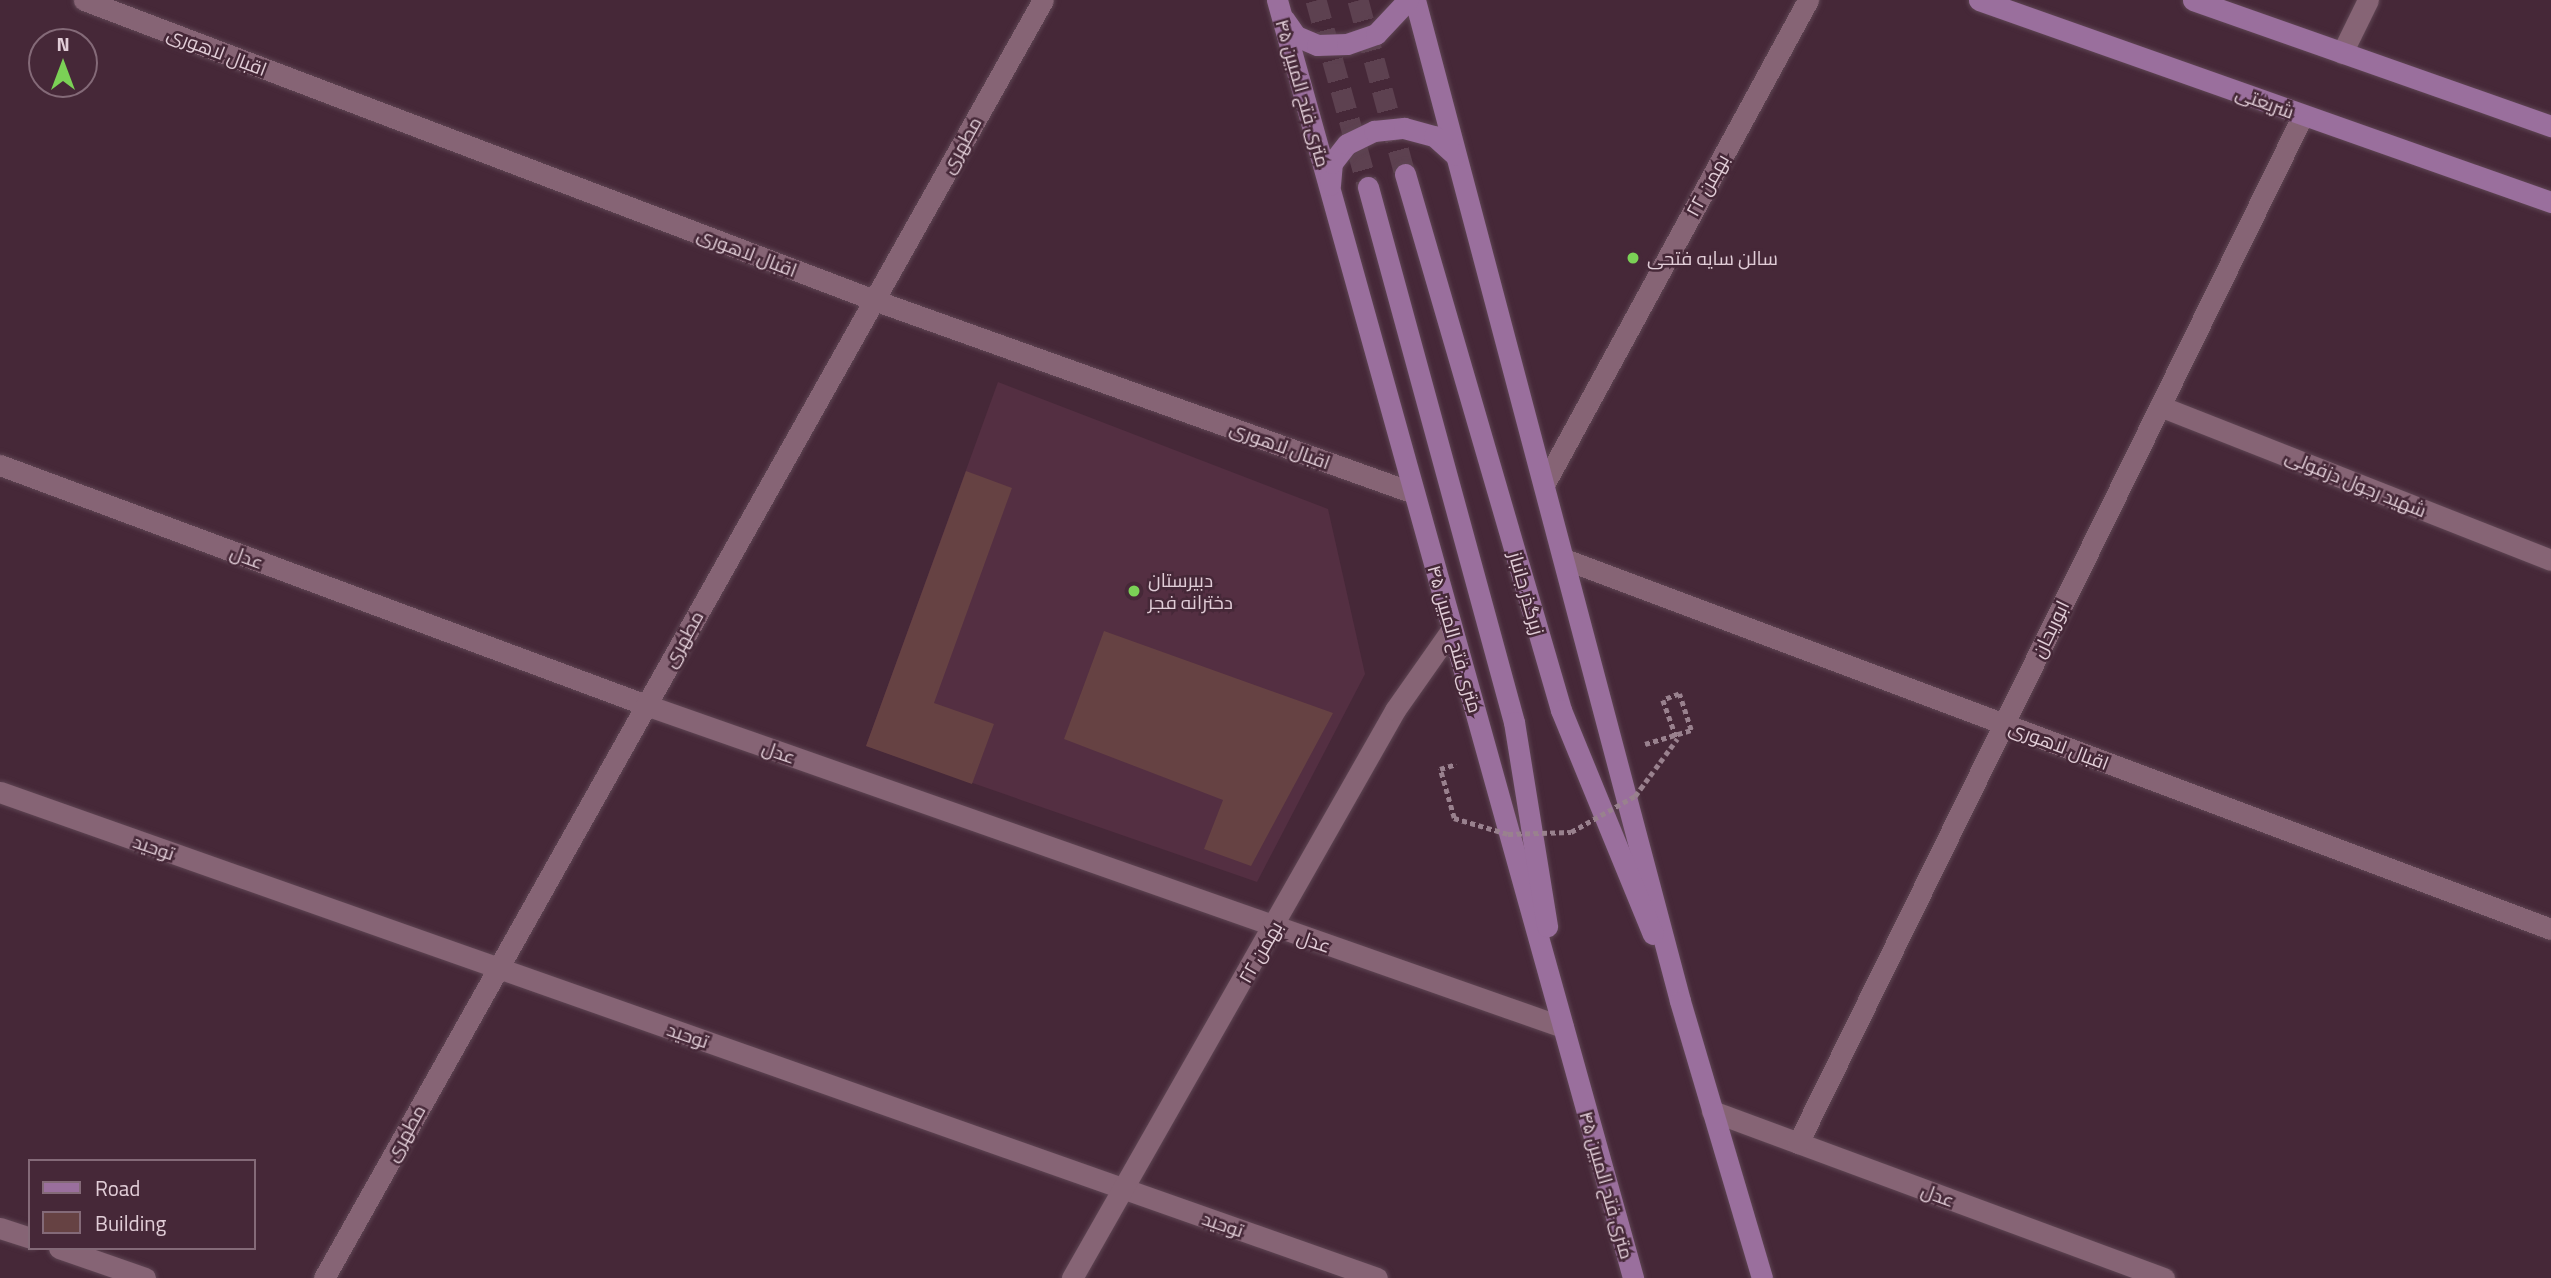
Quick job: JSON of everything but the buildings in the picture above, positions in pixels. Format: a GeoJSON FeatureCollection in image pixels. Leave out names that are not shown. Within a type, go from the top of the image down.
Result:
{"type":"FeatureCollection","features":[{"type":"Feature","properties":{"kind":"main road"},"geometry":{"type":"LineString","coordinates":[[1279,7],[1296,36],[1317,45],[1347,44],[1376,34],[1408,0]]}},
{"type":"Feature","properties":{"kind":"main road"},"geometry":{"type":"LineString","coordinates":[[1415,0],[1567,560],[1680,1001],[1762,1278]]}},
{"type":"Feature","properties":{"kind":"main road","name":"شریعتی"},"geometry":{"type":"LineString","coordinates":[[1979,0],[2551,202]]}},
{"type":"Feature","properties":{"kind":"main road"},"geometry":{"type":"LineString","coordinates":[[2193,0],[2551,126]]}},
{"type":"Feature","properties":{"kind":"main road","name":"۴۵ متری فتح المبین"},"geometry":{"type":"LineString","coordinates":[[1279,7],[1633,1278]]}},
{"type":"Feature","properties":{"kind":"main road"},"geometry":{"type":"LineString","coordinates":[[1329,188],[1332,163],[1347,144],[1374,131],[1404,128],[1434,136],[1455,155]]}},
{"type":"Feature","properties":{"kind":"main road","name":"زیرگذر جانباز"},"geometry":{"type":"LineString","coordinates":[[1405,174],[1561,710],[1680,1001]]}},
{"type":"Feature","properties":{"kind":"main road"},"geometry":{"type":"LineString","coordinates":[[1368,187],[1514,722],[1563,1027]]}},
{"type":"Feature","properties":{"kind":"street","name":"اقبال لاهوری"},"geometry":{"type":"LineString","coordinates":[[84,0],[874,300],[1414,493]]}},
{"type":"Feature","properties":{"kind":"street","name":"مطهری"},"geometry":{"type":"LineString","coordinates":[[324,1278],[1043,0]]}},
{"type":"Feature","properties":{"kind":"street","name":"۲۲ بهمن"},"geometry":{"type":"LineString","coordinates":[[1546,481],[1808,0]]}},
{"type":"Feature","properties":{"kind":"street"},"geometry":{"type":"LineString","coordinates":[[2342,53],[2368,0]]}},
{"type":"Feature","properties":{"kind":"street","name":"ابوریحان"},"geometry":{"type":"LineString","coordinates":[[1798,1143],[2302,115]]}},
{"type":"Feature","properties":{"kind":"street","name":"شهید رجول دزفولی"},"geometry":{"type":"LineString","coordinates":[[2160,406],[2551,560]]}},
{"type":"Feature","properties":{"kind":"street","name":"عدل"},"geometry":{"type":"LineString","coordinates":[[0,465],[646,705],[1563,1027]]}},
{"type":"Feature","properties":{"kind":"street","name":"اقبال لاهوری"},"geometry":{"type":"LineString","coordinates":[[1567,560],[2551,929]]}},
{"type":"Feature","properties":{"kind":"street","name":"۲۲ بهمن"},"geometry":{"type":"LineString","coordinates":[[1072,1278],[1275,927],[1395,710],[1452,629]]}},
{"type":"Feature","properties":{"kind":"street","name":"توحید"},"geometry":{"type":"LineString","coordinates":[[0,792],[1377,1278]]}},
{"type":"Feature","properties":{"kind":"street","name":"عدل"},"geometry":{"type":"LineString","coordinates":[[1712,1111],[2164,1278]]}},
{"type":"Feature","properties":{"kind":"street"},"geometry":{"type":"LineString","coordinates":[[0,1228],[28,1237]]}},
{"type":"Feature","properties":{"kind":"street"},"geometry":{"type":"LineString","coordinates":[[65,1250],[145,1278]]}},
{"type":"Feature","properties":{"kind":"path"},"geometry":{"type":"LineString","coordinates":[[1440,769],[1454,818],[1508,834],[1572,832],[1635,796],[1677,740],[1672,726],[1664,700],[1679,694],[1691,730],[1679,733],[1667,737],[1618,753]]}},
{"type":"Feature","properties":{"kind":"shaded area","name":"دبیرستان دخترانه فجر"},"geometry":{"type":"Polygon","coordinates":[[[998,382],[1328,509],[1365,674],[1257,882],[866,746],[998,382]]]}},
{"type":"Feature","properties":{"kind":"tunnel"},"geometry":{"type":"LineString","coordinates":[[1316,0],[1368,187]]}},
{"type":"Feature","properties":{"kind":"tunnel"},"geometry":{"type":"LineString","coordinates":[[1358,0],[1405,174]]}},
{"type":"Feature","properties":{"kind":"place","name":"سالن سایه فتحی"},"geometry":{"type":"Point","coordinates":[1633,258]}},
{"type":"Feature","properties":{"kind":"place","name":"دبیرستان دخترانه فجر"},"geometry":{"type":"Point","coordinates":[1134,591]}}]}
